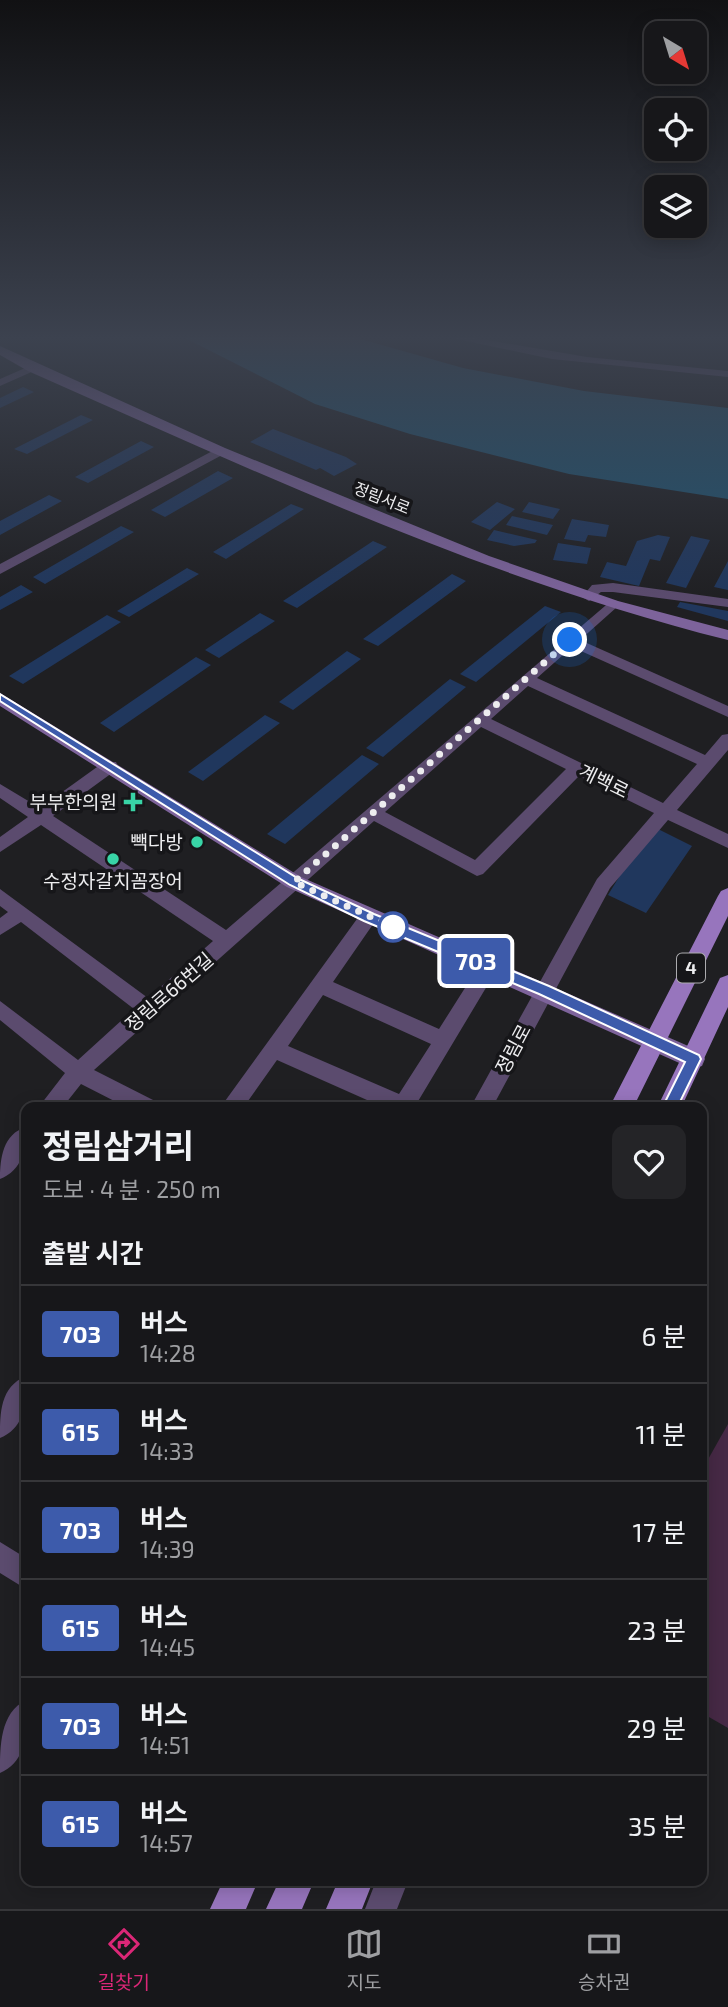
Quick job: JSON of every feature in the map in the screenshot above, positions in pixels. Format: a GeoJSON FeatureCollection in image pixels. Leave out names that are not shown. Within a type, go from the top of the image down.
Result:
{"type":"FeatureCollection","features":[{"type":"Feature","properties":{"kind":"main road","name":"정림서로"},"geometry":{"type":"LineString","coordinates":[[161,425],[484,559],[589,597],[728,635]]}},
{"type":"Feature","properties":{"kind":"main road"},"geometry":{"type":"LineString","coordinates":[[0,698],[294,882],[369,917],[544,990],[694,1059]]}},
{"type":"Feature","properties":{"kind":"main road","name":"4"},"geometry":{"type":"LineString","coordinates":[[624,1102],[728,895]]}},
{"type":"Feature","properties":{"kind":"main road","name":"4"},"geometry":{"type":"LineString","coordinates":[[673,1102],[728,984]]}},
{"type":"Feature","properties":{"kind":"main road"},"geometry":{"type":"LineString","coordinates":[[228,1909],[239,1886]]}},
{"type":"Feature","properties":{"kind":"main road"},"geometry":{"type":"LineString","coordinates":[[284,1909],[295,1886]]}},
{"type":"Feature","properties":{"kind":"main road"},"geometry":{"type":"LineString","coordinates":[[344,1909],[354,1886]]}},
{"type":"Feature","properties":{"kind":"street"},"geometry":{"type":"LineString","coordinates":[[0,570],[220,451]]}},
{"type":"Feature","properties":{"kind":"street"},"geometry":{"type":"LineString","coordinates":[[589,597],[597,588],[618,587],[687,600],[728,603]]}},
{"type":"Feature","properties":{"kind":"street","name":"정림로66번길"},"geometry":{"type":"LineString","coordinates":[[54,1102],[78,1072],[148,1009],[612,604]]}},
{"type":"Feature","properties":{"kind":"street"},"geometry":{"type":"LineString","coordinates":[[570,640],[728,712]]}},
{"type":"Feature","properties":{"kind":"street"},"geometry":{"type":"LineString","coordinates":[[527,679],[708,763]]}},
{"type":"Feature","properties":{"kind":"street","name":"계백로"},"geometry":{"type":"LineString","coordinates":[[480,720],[728,842]]}},
{"type":"Feature","properties":{"kind":"street","name":"정림로"},"geometry":{"type":"LineString","coordinates":[[484,1102],[603,884],[728,739]]}},
{"type":"Feature","properties":{"kind":"street"},"geometry":{"type":"LineString","coordinates":[[0,846],[110,766]]}},
{"type":"Feature","properties":{"kind":"street"},"geometry":{"type":"LineString","coordinates":[[373,813],[477,869],[577,768]]}},
{"type":"Feature","properties":{"kind":"street"},"geometry":{"type":"LineString","coordinates":[[0,789],[228,941]]}},
{"type":"Feature","properties":{"kind":"street"},"geometry":{"type":"LineString","coordinates":[[0,896],[148,1009]]}},
{"type":"Feature","properties":{"kind":"street"},"geometry":{"type":"LineString","coordinates":[[0,928],[21,912]]}},
{"type":"Feature","properties":{"kind":"street"},"geometry":{"type":"LineString","coordinates":[[235,1102],[369,917]]}},
{"type":"Feature","properties":{"kind":"street"},"geometry":{"type":"LineString","coordinates":[[405,1102],[489,966]]}},
{"type":"Feature","properties":{"kind":"street"},"geometry":{"type":"LineString","coordinates":[[320,985],[443,1040]]}},
{"type":"Feature","properties":{"kind":"street"},"geometry":{"type":"LineString","coordinates":[[0,1009],[78,1072],[137,1102]]}},
{"type":"Feature","properties":{"kind":"street"},"geometry":{"type":"LineString","coordinates":[[274,1049],[391,1102]]}},
{"type":"Feature","properties":{"kind":"street"},"geometry":{"type":"LineString","coordinates":[[0,1169],[21,1142]]}},
{"type":"Feature","properties":{"kind":"street"},"geometry":{"type":"LineString","coordinates":[[0,1425],[21,1396]]}},
{"type":"Feature","properties":{"kind":"street"},"geometry":{"type":"LineString","coordinates":[[0,1556],[21,1571]]}},
{"type":"Feature","properties":{"kind":"street"},"geometry":{"type":"LineString","coordinates":[[0,1758],[21,1723]]}},
{"type":"Feature","properties":{"kind":"street"},"geometry":{"type":"LineString","coordinates":[[380,1909],[390,1886]]}},
{"type":"Feature","properties":{"kind":"shaded area"},"geometry":{"type":"Polygon","coordinates":[[[728,1424],[728,1728],[707,1716],[707,1461],[728,1424]]]}},
{"type":"Feature","properties":{"kind":"water"},"geometry":{"type":"Polygon","coordinates":[[[382,425],[728,425],[728,499],[569,474],[382,425]]]}},
{"type":"Feature","properties":{"kind":"building"},"geometry":{"type":"Polygon","coordinates":[[[61,425],[83,425],[27,454],[14,449],[61,425]]]}},
{"type":"Feature","properties":{"kind":"building"},"geometry":{"type":"Polygon","coordinates":[[[273,429],[346,457],[357,464],[334,476],[320,468],[316,470],[250,442],[273,429]]]}},
{"type":"Feature","properties":{"kind":"building"},"geometry":{"type":"Polygon","coordinates":[[[141,441],[154,447],[88,483],[75,477],[141,441]]]}},
{"type":"Feature","properties":{"kind":"building"},"geometry":{"type":"Polygon","coordinates":[[[218,471],[233,478],[165,517],[151,510],[218,471]]]}},
{"type":"Feature","properties":{"kind":"building"},"geometry":{"type":"Polygon","coordinates":[[[49,495],[62,501],[0,535],[0,521],[49,495]]]}},
{"type":"Feature","properties":{"kind":"building"},"geometry":{"type":"Polygon","coordinates":[[[497,502],[515,509],[490,530],[471,522],[497,502]]]}},
{"type":"Feature","properties":{"kind":"building"},"geometry":{"type":"Polygon","coordinates":[[[529,502],[560,509],[553,519],[522,512],[529,502]]]}},
{"type":"Feature","properties":{"kind":"building"},"geometry":{"type":"Polygon","coordinates":[[[291,504],[304,509],[226,559],[213,552],[291,504]]]}},
{"type":"Feature","properties":{"kind":"building"},"geometry":{"type":"Polygon","coordinates":[[[512,516],[553,525],[547,535],[506,525],[512,516]]]}},
{"type":"Feature","properties":{"kind":"building"},"geometry":{"type":"Polygon","coordinates":[[[572,519],[609,525],[606,537],[588,535],[585,542],[564,539],[572,519]]]}},
{"type":"Feature","properties":{"kind":"building"},"geometry":{"type":"Polygon","coordinates":[[[121,526],[134,532],[45,584],[33,577],[121,526]]]}},
{"type":"Feature","properties":{"kind":"building"},"geometry":{"type":"Polygon","coordinates":[[[494,530],[537,540],[535,543],[514,546],[487,540],[494,530]]]}},
{"type":"Feature","properties":{"kind":"building"},"geometry":{"type":"Polygon","coordinates":[[[658,535],[670,537],[660,561],[650,559],[639,586],[600,577],[607,562],[626,566],[637,541],[658,535]]]}},
{"type":"Feature","properties":{"kind":"building"},"geometry":{"type":"Polygon","coordinates":[[[691,536],[710,540],[686,588],[666,583],[691,536]]]}},
{"type":"Feature","properties":{"kind":"building"},"geometry":{"type":"Polygon","coordinates":[[[373,541],[387,547],[297,608],[283,601],[373,541]]]}},
{"type":"Feature","properties":{"kind":"building"},"geometry":{"type":"Polygon","coordinates":[[[558,543],[591,548],[587,564],[553,560],[558,543]]]}},
{"type":"Feature","properties":{"kind":"building"},"geometry":{"type":"Polygon","coordinates":[[[728,561],[728,590],[714,587],[728,561]]]}},
{"type":"Feature","properties":{"kind":"building"},"geometry":{"type":"Polygon","coordinates":[[[187,568],[199,574],[129,617],[117,611],[187,568]]]}},
{"type":"Feature","properties":{"kind":"building"},"geometry":{"type":"Polygon","coordinates":[[[452,574],[466,581],[378,646],[363,639],[452,574]]]}},
{"type":"Feature","properties":{"kind":"building"},"geometry":{"type":"Polygon","coordinates":[[[21,585],[33,592],[0,610],[0,597],[21,585]]]}},
{"type":"Feature","properties":{"kind":"building"},"geometry":{"type":"Polygon","coordinates":[[[680,602],[728,611],[728,621],[677,607],[680,602]]]}},
{"type":"Feature","properties":{"kind":"building"},"geometry":{"type":"Polygon","coordinates":[[[545,606],[561,612],[476,682],[460,674],[545,606]]]}},
{"type":"Feature","properties":{"kind":"building"},"geometry":{"type":"Polygon","coordinates":[[[260,613],[275,621],[219,658],[205,650],[260,613]]]}},
{"type":"Feature","properties":{"kind":"building"},"geometry":{"type":"Polygon","coordinates":[[[107,615],[121,622],[23,684],[9,676],[107,615]]]}},
{"type":"Feature","properties":{"kind":"building"},"geometry":{"type":"Polygon","coordinates":[[[347,651],[361,659],[293,710],[279,702],[347,651]]]}},
{"type":"Feature","properties":{"kind":"building"},"geometry":{"type":"Polygon","coordinates":[[[196,657],[211,665],[114,732],[100,723],[196,657]]]}},
{"type":"Feature","properties":{"kind":"building"},"geometry":{"type":"Polygon","coordinates":[[[450,679],[466,687],[383,757],[366,748],[450,679]]]}},
{"type":"Feature","properties":{"kind":"building"},"geometry":{"type":"Polygon","coordinates":[[[265,715],[280,723],[203,781],[188,772],[265,715]]]}},
{"type":"Feature","properties":{"kind":"building"},"geometry":{"type":"Polygon","coordinates":[[[362,755],[379,764],[285,844],[267,834],[362,755]]]}},
{"type":"Feature","properties":{"kind":"building"},"geometry":{"type":"Polygon","coordinates":[[[658,829],[692,846],[646,913],[608,895],[630,859],[658,829]]]}},
{"type":"Feature","properties":{"kind":"bus line","name":"703"},"geometry":{"type":"LineString","coordinates":[[0,698],[294,882],[369,917],[544,990],[694,1059],[673,1102]]}},
{"type":"Feature","properties":{"kind":"place","name":"부부한의원"},"geometry":{"type":"Point","coordinates":[133,802]}},
{"type":"Feature","properties":{"kind":"place","name":"빽다방"},"geometry":{"type":"Point","coordinates":[197,842]}},
{"type":"Feature","properties":{"kind":"place","name":"수정자갈치꼼장어"},"geometry":{"type":"Point","coordinates":[113,859]}},
{"type":"Feature","properties":{"kind":"route"},"geometry":{"type":"LineString","coordinates":[[393,927],[294,882],[570,640]]}}]}
